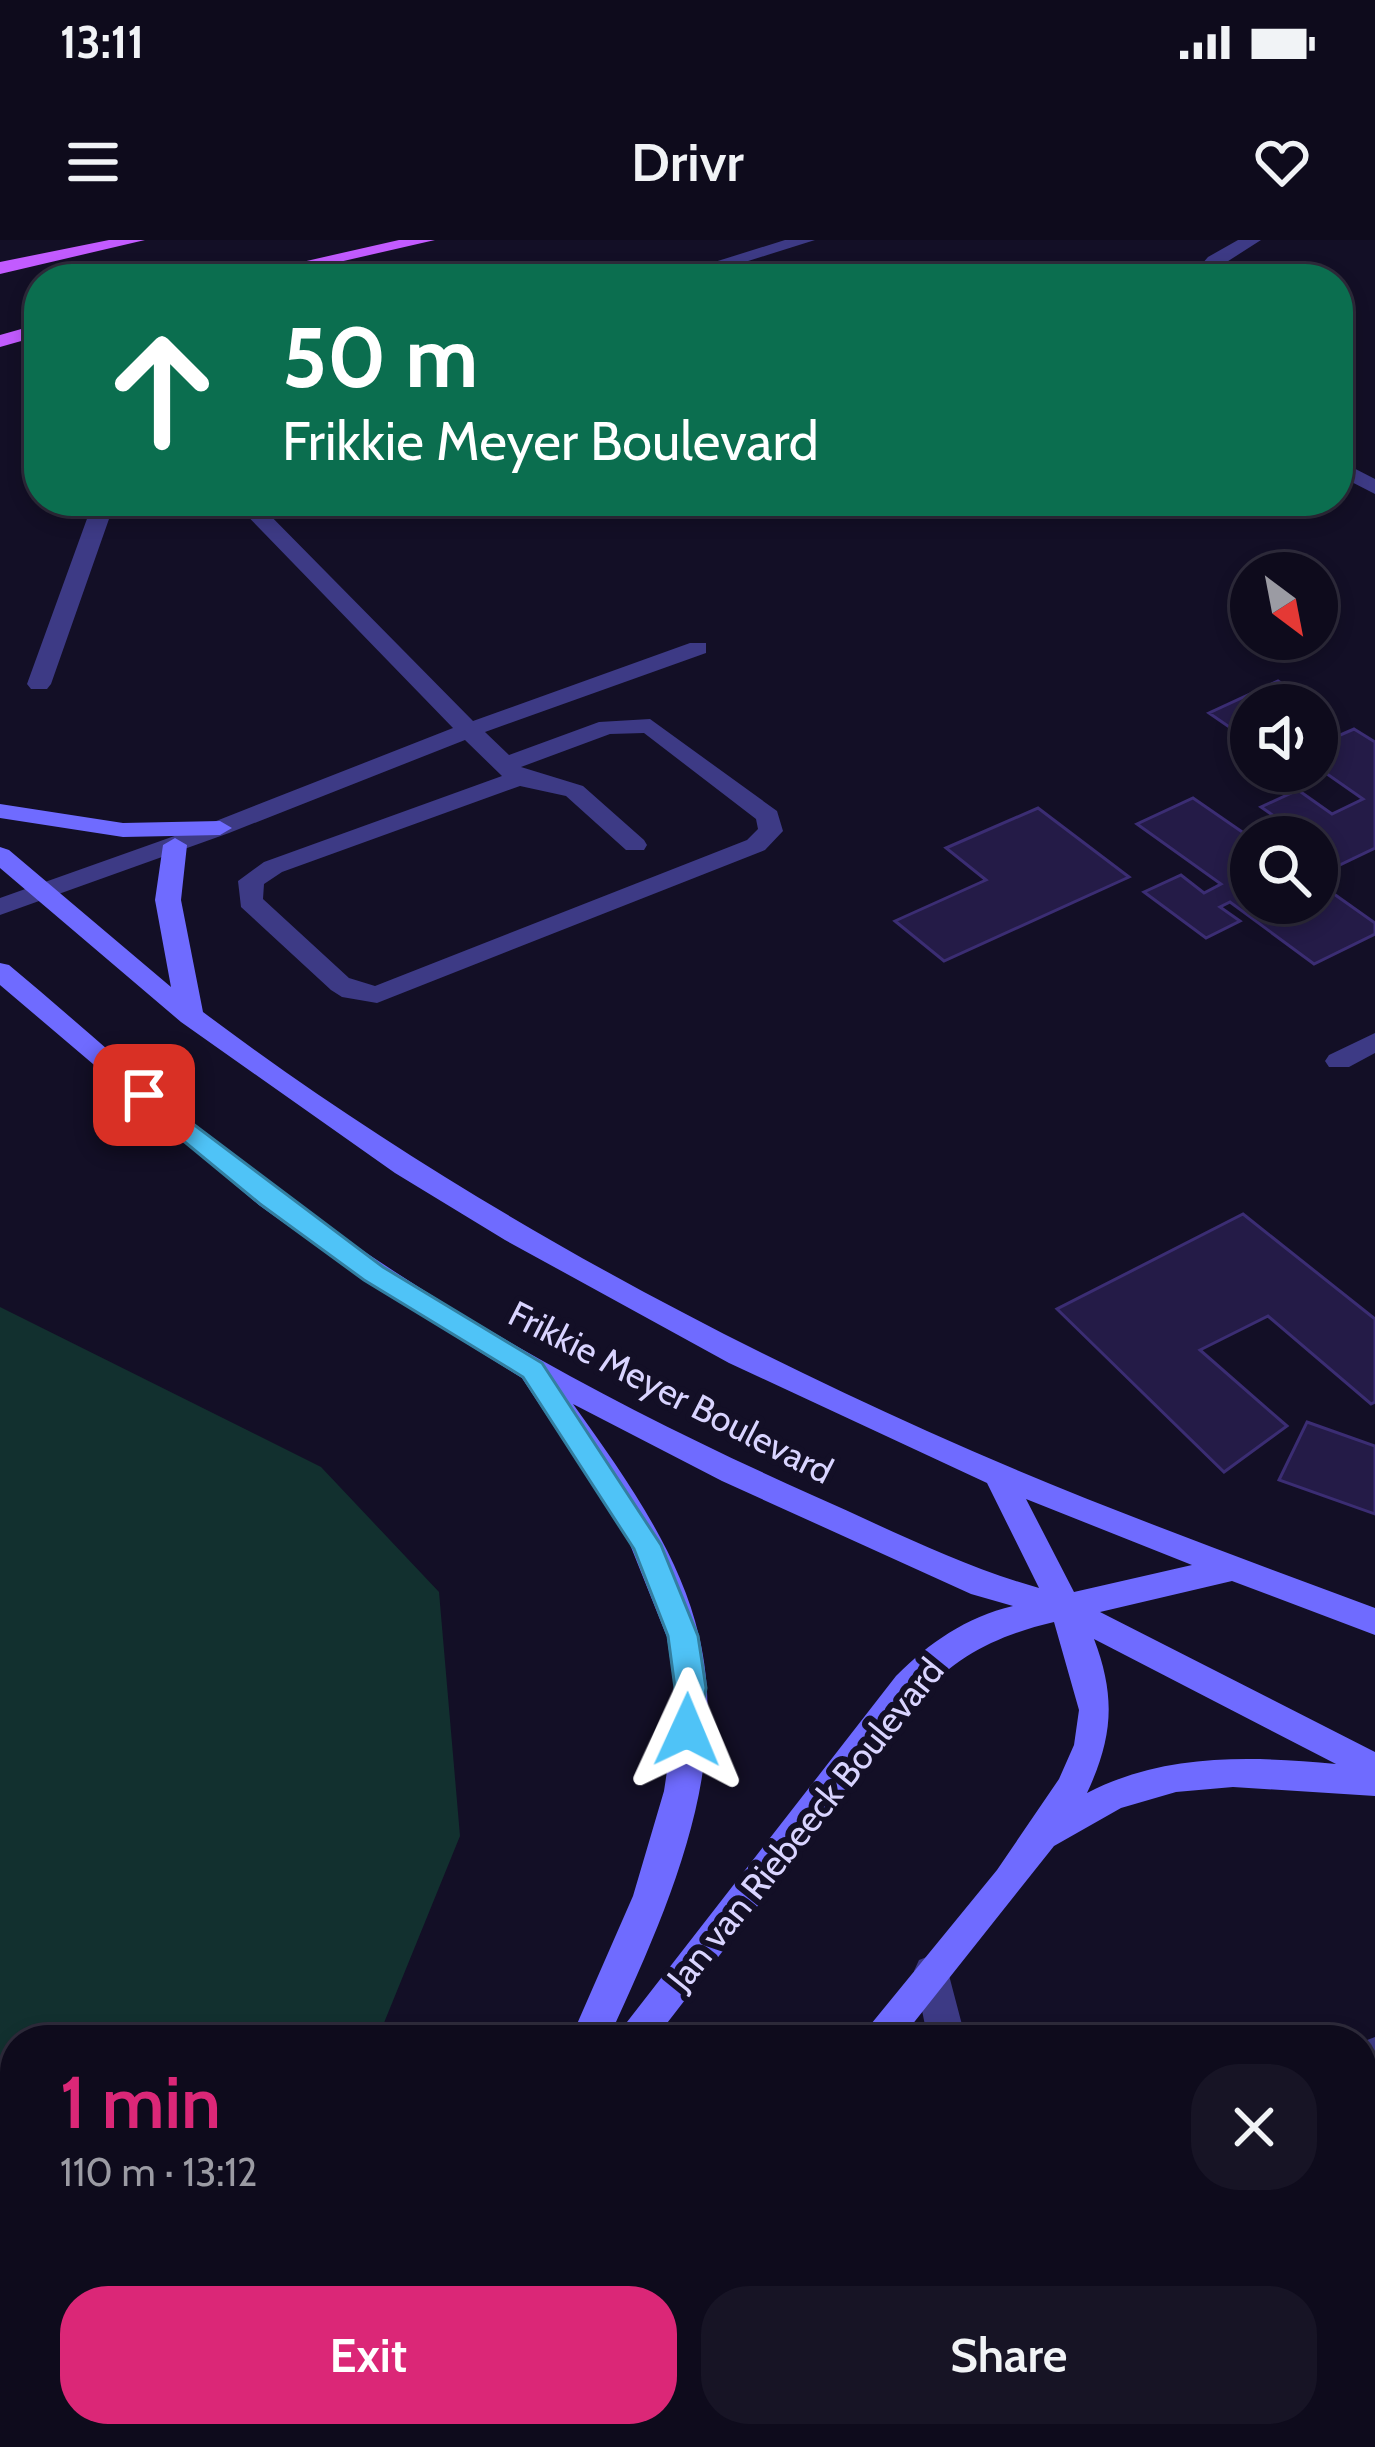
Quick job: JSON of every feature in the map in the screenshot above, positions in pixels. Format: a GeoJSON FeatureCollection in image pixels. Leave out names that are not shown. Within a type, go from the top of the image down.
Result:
{"type":"FeatureCollection","features":[{"type":"Feature","properties":{"kind":"main road"},"geometry":{"type":"LineString","coordinates":[[0,268],[136,240]]}},
{"type":"Feature","properties":{"kind":"main road"},"geometry":{"type":"LineString","coordinates":[[310,264],[426,240]]}},
{"type":"Feature","properties":{"kind":"main road"},"geometry":{"type":"LineString","coordinates":[[0,812],[123,830],[220,828]]}},
{"type":"Feature","properties":{"kind":"main road"},"geometry":{"type":"LineString","coordinates":[[175,844],[168,900],[190,1016]]}},
{"type":"Feature","properties":{"kind":"main road","name":"Frikkie Meyer Boulevard"},"geometry":{"type":"LineString","coordinates":[[0,855],[190,1016],[426,1182],[643,1303],[853,1411],[998,1474],[1375,1622]]}},
{"type":"Feature","properties":{"kind":"main road","name":"Frikkie Meyer Boulevard"},"geometry":{"type":"LineString","coordinates":[[0,971],[269,1198],[374,1274],[532,1370],[733,1473],[982,1585],[1061,1607],[1375,1768]]}},
{"type":"Feature","properties":{"kind":"main road"},"geometry":{"type":"LineString","coordinates":[[532,1370],[647,1545],[683,1636],[690,1688],[683,1773],[662,1863],[597,2025]]}},
{"type":"Feature","properties":{"kind":"main road"},"geometry":{"type":"LineString","coordinates":[[889,2025],[1041,1838],[1092,1748],[1097,1714],[1090,1672],[998,1474]]}},
{"type":"Feature","properties":{"kind":"main road","name":"Jan van Riebeeck Boulevard"},"geometry":{"type":"LineString","coordinates":[[644,2025],[896,1700],[940,1653],[1000,1622],[1234,1568]]}},
{"type":"Feature","properties":{"kind":"main road"},"geometry":{"type":"LineString","coordinates":[[1041,1838],[1098,1804],[1146,1784],[1209,1775],[1284,1774],[1375,1782]]}},
{"type":"Feature","properties":{"kind":"street"},"geometry":{"type":"LineString","coordinates":[[722,264],[806,240]]}},
{"type":"Feature","properties":{"kind":"street"},"geometry":{"type":"LineString","coordinates":[[1212,264],[1252,240]]}},
{"type":"Feature","properties":{"kind":"street"},"geometry":{"type":"LineString","coordinates":[[38,684],[100,516]]}},
{"type":"Feature","properties":{"kind":"street"},"geometry":{"type":"LineString","coordinates":[[259,516],[511,771],[574,790],[635,845]]}},
{"type":"Feature","properties":{"kind":"street"},"geometry":{"type":"LineString","coordinates":[[0,907],[698,648]]}},
{"type":"Feature","properties":{"kind":"street"},"geometry":{"type":"LineString","coordinates":[[650,726],[768,816],[772,831],[756,845],[377,994],[350,991],[340,984],[250,901],[251,881],[273,868],[511,771],[607,727],[650,726]]}},
{"type":"Feature","properties":{"kind":"street"},"geometry":{"type":"LineString","coordinates":[[1339,1061],[1375,1042]]}},
{"type":"Feature","properties":{"kind":"street"},"geometry":{"type":"LineString","coordinates":[[932,1971],[944,2025]]}},
{"type":"Feature","properties":{"kind":"green space"},"geometry":{"type":"Polygon","coordinates":[[[0,1307],[321,1467],[439,1592],[460,1836],[383,2025],[0,2025],[0,1307]]]}},
{"type":"Feature","properties":{"kind":"building"},"geometry":{"type":"Polygon","coordinates":[[[1230,703],[1230,728],[1209,713],[1230,703]]]}},
{"type":"Feature","properties":{"kind":"building"},"geometry":{"type":"Polygon","coordinates":[[[1354,729],[1375,742],[1375,848],[1338,866],[1338,816],[1274,816],[1261,807],[1301,792],[1332,814],[1363,799],[1338,782],[1338,736],[1354,729]]]}},
{"type":"Feature","properties":{"kind":"building"},"geometry":{"type":"Polygon","coordinates":[[[1193,798],[1230,824],[1230,902],[1220,907],[1234,924],[1206,938],[1144,892],[1181,875],[1204,893],[1221,884],[1137,824],[1193,798]]]}},
{"type":"Feature","properties":{"kind":"building"},"geometry":{"type":"Polygon","coordinates":[[[1038,808],[1129,877],[944,961],[895,921],[986,880],[946,848],[1038,808]]]}},
{"type":"Feature","properties":{"kind":"building"},"geometry":{"type":"Polygon","coordinates":[[[1338,897],[1375,923],[1375,934],[1314,964],[1260,924],[1338,924],[1338,897]]]}},
{"type":"Feature","properties":{"kind":"building"},"geometry":{"type":"Polygon","coordinates":[[[1243,1214],[1375,1319],[1375,1402],[1371,1404],[1268,1316],[1200,1350],[1287,1426],[1224,1472],[1057,1309],[1243,1214]]]}},
{"type":"Feature","properties":{"kind":"building"},"geometry":{"type":"Polygon","coordinates":[[[1307,1422],[1375,1446],[1375,1514],[1279,1480],[1307,1422]]]}},
{"type":"Feature","properties":{"kind":"route"},"geometry":{"type":"LineString","coordinates":[[144,1095],[269,1198],[374,1274],[532,1370],[647,1545],[683,1636],[690,1688],[687,1730]]}}]}
